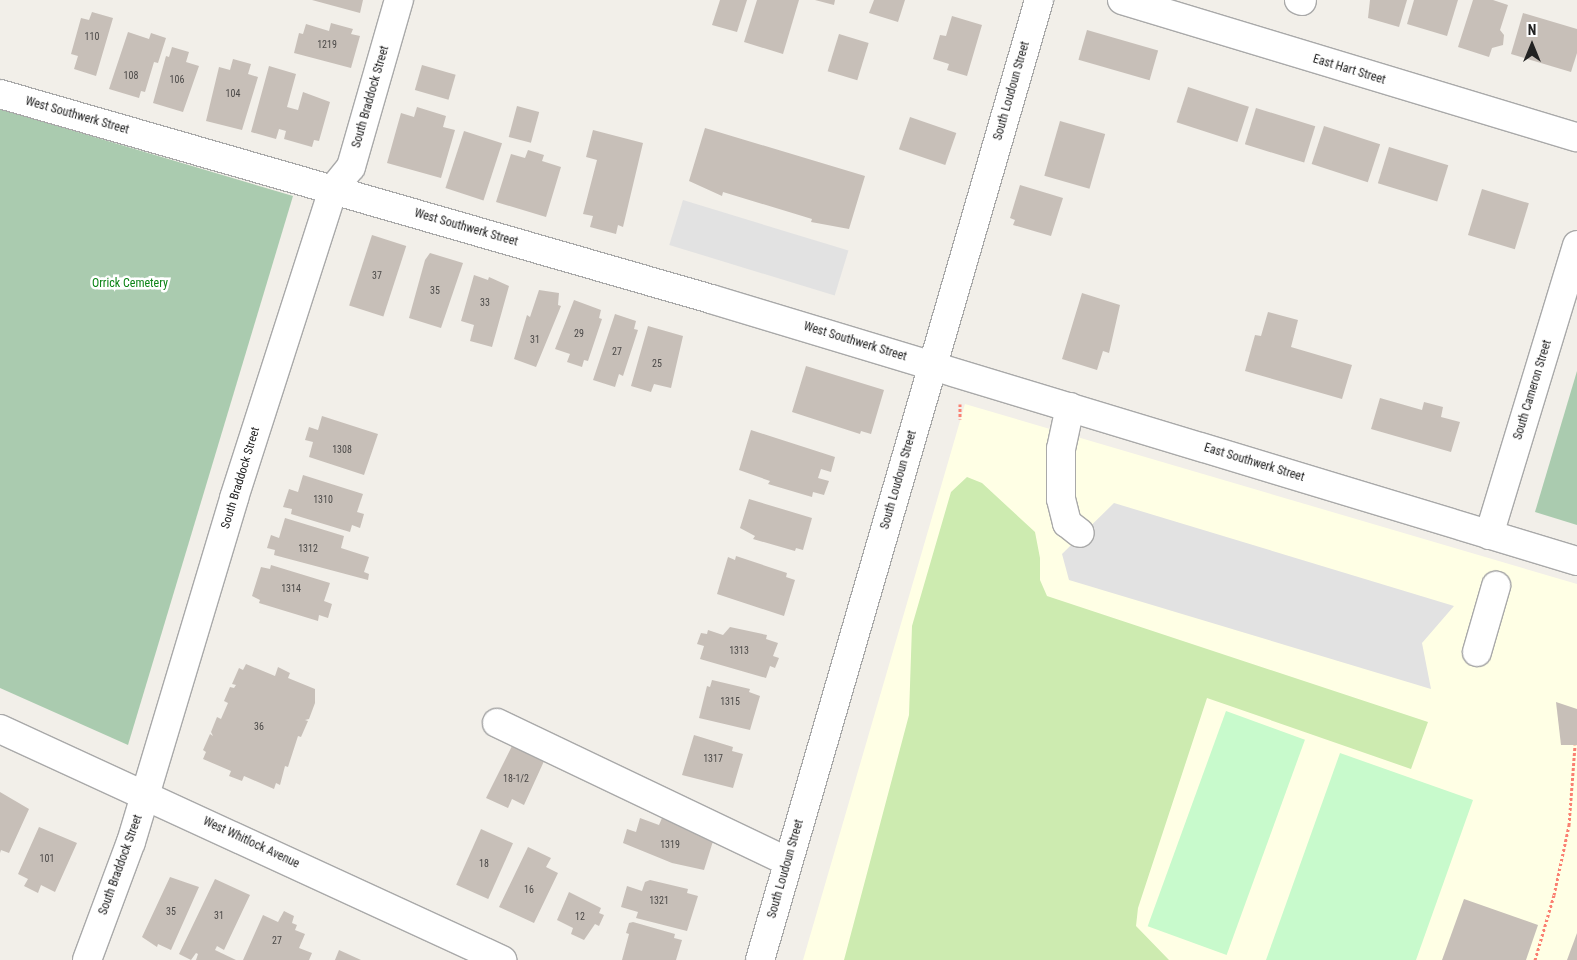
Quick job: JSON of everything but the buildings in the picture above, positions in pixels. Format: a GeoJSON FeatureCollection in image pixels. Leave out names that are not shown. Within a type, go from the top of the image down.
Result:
{"type":"FeatureCollection","features":[{"type":"Feature","properties":{"kind":"street","name":"South Braddock Street"},"geometry":{"type":"LineString","coordinates":[[87,960],[132,842],[234,498],[333,189],[352,167],[399,0]]}},
{"type":"Feature","properties":{"kind":"street","name":"South Loudoun Street"},"geometry":{"type":"LineString","coordinates":[[760,960],[1039,0]]}},
{"type":"Feature","properties":{"kind":"street","name":"East Hart Street"},"geometry":{"type":"LineString","coordinates":[[1122,0],[1193,10],[1577,137]]}},
{"type":"Feature","properties":{"kind":"street","name":"West Southwerk Street"},"geometry":{"type":"LineString","coordinates":[[0,94],[333,189],[932,365]]}},
{"type":"Feature","properties":{"kind":"street","name":"South Cameron Street"},"geometry":{"type":"LineString","coordinates":[[1489,535],[1577,245]]}},
{"type":"Feature","properties":{"kind":"street","name":"East Southwerk Street"},"geometry":{"type":"LineString","coordinates":[[932,365],[1577,561]]}},
{"type":"Feature","properties":{"kind":"street"},"geometry":{"type":"LineString","coordinates":[[1070,407],[1061,449],[1061,492],[1068,523],[1080,533]]}},
{"type":"Feature","properties":{"kind":"street"},"geometry":{"type":"LineString","coordinates":[[1476,652],[1496,586]]}},
{"type":"Feature","properties":{"kind":"street"},"geometry":{"type":"LineString","coordinates":[[497,724],[788,862]]}},
{"type":"Feature","properties":{"kind":"street","name":"West Whitlock Avenue"},"geometry":{"type":"LineString","coordinates":[[0,728],[502,960]]}},
{"type":"Feature","properties":{"kind":"path"},"geometry":{"type":"LineString","coordinates":[[959,401],[960,419]]}},
{"type":"Feature","properties":{"kind":"path"},"geometry":{"type":"LineString","coordinates":[[1535,960],[1552,904],[1569,824],[1575,744]]}},
{"type":"Feature","properties":{"kind":"shaded area"},"geometry":{"type":"Polygon","coordinates":[[[683,200],[848,251],[835,296],[669,245],[683,200]]]}},
{"type":"Feature","properties":{"kind":"shaded area"},"geometry":{"type":"Polygon","coordinates":[[[965,404],[1577,584],[1577,960],[803,960],[965,404]]]}},
{"type":"Feature","properties":{"kind":"shaded area"},"geometry":{"type":"Polygon","coordinates":[[[1114,503],[1454,606],[1422,643],[1431,689],[1069,580],[1062,554],[1114,503]]]}},
{"type":"Feature","properties":{"kind":"green space","name":"Orrick Cemetery"},"geometry":{"type":"Polygon","coordinates":[[[0,109],[293,196],[128,745],[0,688],[0,109]]]}},
{"type":"Feature","properties":{"kind":"green space"},"geometry":{"type":"Polygon","coordinates":[[[1577,371],[1577,525],[1535,512],[1577,371]]]}},
{"type":"Feature","properties":{"kind":"green space"},"geometry":{"type":"Polygon","coordinates":[[[967,477],[982,483],[1035,532],[1040,558],[1040,580],[1047,596],[1428,722],[1411,769],[1207,698],[1138,908],[1136,926],[1169,960],[844,960],[909,715],[912,626],[951,492],[967,477]]]}},
{"type":"Feature","properties":{"kind":"green space"},"geometry":{"type":"Polygon","coordinates":[[[1226,711],[1305,740],[1227,955],[1148,926],[1226,711]]]}},
{"type":"Feature","properties":{"kind":"green space"},"geometry":{"type":"Polygon","coordinates":[[[1340,753],[1473,800],[1416,960],[1266,960],[1340,753]]]}}]}
